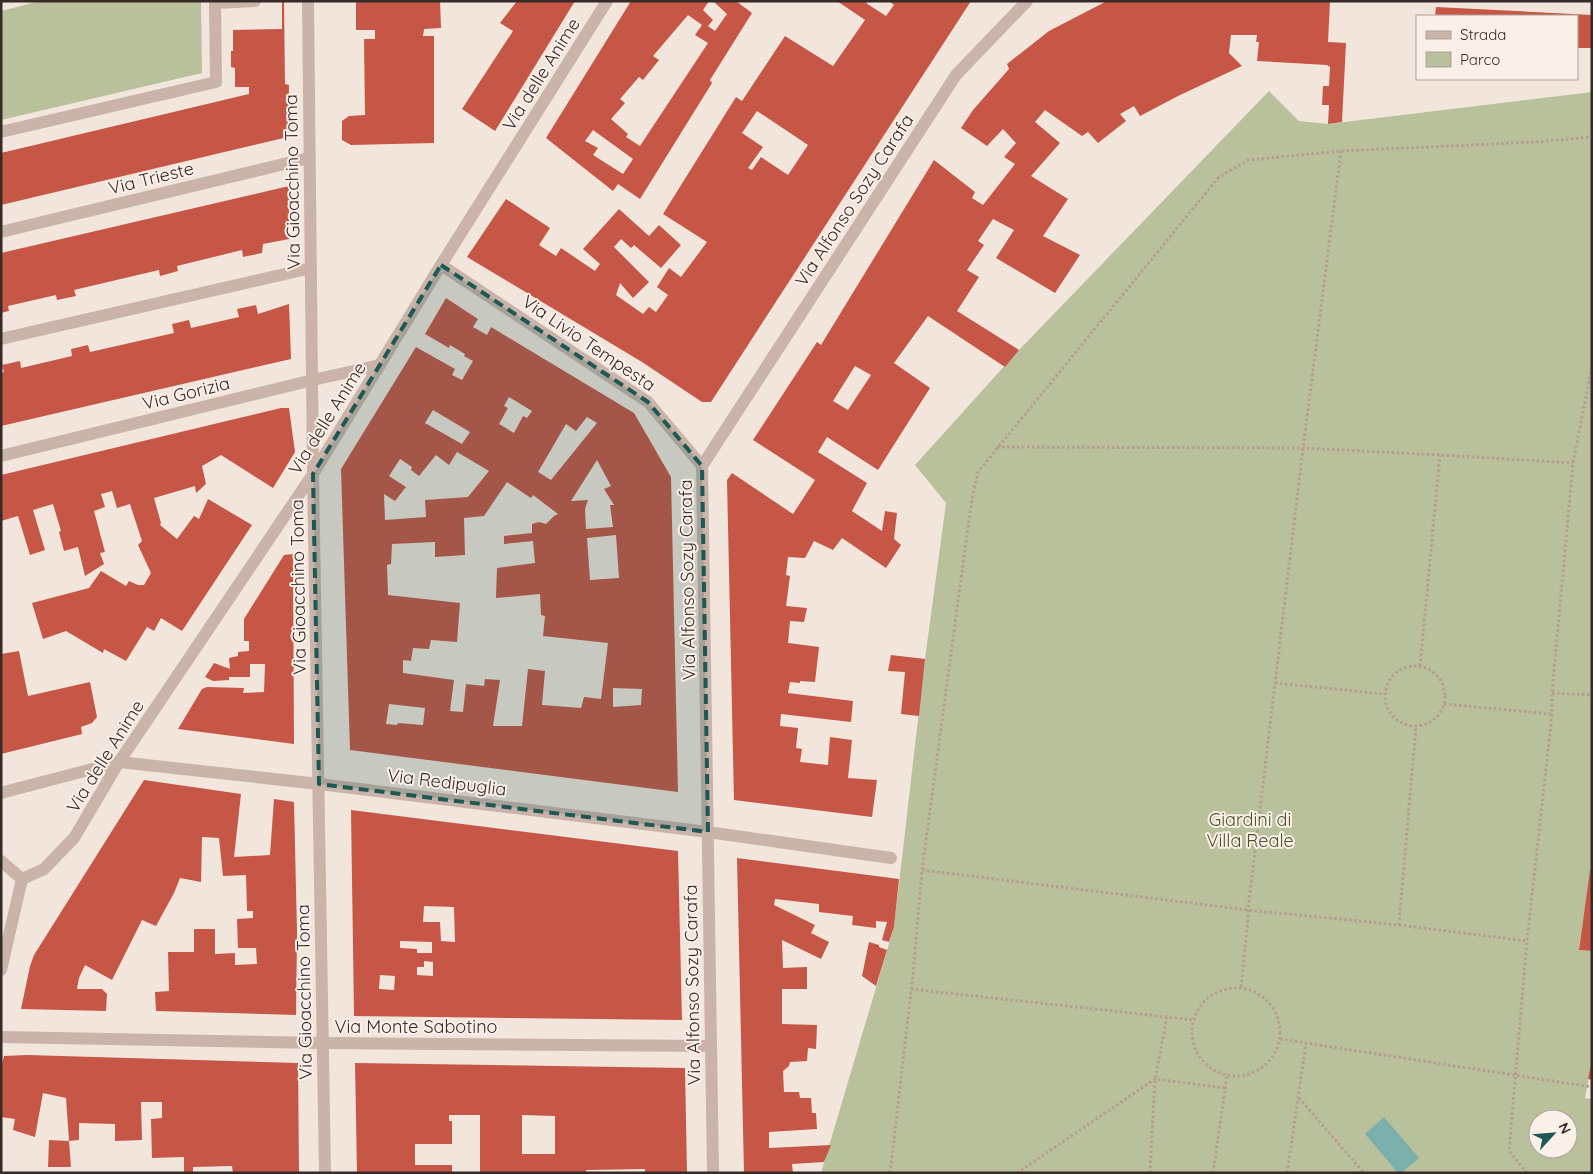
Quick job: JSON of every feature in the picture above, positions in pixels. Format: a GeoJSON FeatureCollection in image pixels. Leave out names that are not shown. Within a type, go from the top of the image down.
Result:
{"type":"FeatureCollection","features":[{"type":"Feature","properties":{"kind":"street"},"geometry":{"type":"LineString","coordinates":[[1,132],[216,82],[215,2],[255,1]]}},
{"type":"Feature","properties":{"kind":"street","name":"Via Gioacchino Toma"},"geometry":{"type":"LineString","coordinates":[[308,1],[325,1173]]}},
{"type":"Feature","properties":{"kind":"street","name":"Via delle Anime"},"geometry":{"type":"LineString","coordinates":[[22,880],[44,869],[74,838],[119,762],[314,474],[607,1]]}},
{"type":"Feature","properties":{"kind":"street","name":"Via Alfonso Sozy Carafa"},"geometry":{"type":"LineString","coordinates":[[713,1173],[702,466],[956,75],[1027,1]]}},
{"type":"Feature","properties":{"kind":"street","name":"Via Trieste"},"geometry":{"type":"LineString","coordinates":[[1,232],[309,158]]}},
{"type":"Feature","properties":{"kind":"street","name":"Via Livio Tempesta"},"geometry":{"type":"LineString","coordinates":[[442,265],[648,402],[702,466]]}},
{"type":"Feature","properties":{"kind":"street"},"geometry":{"type":"LineString","coordinates":[[1,339],[311,268]]}},
{"type":"Feature","properties":{"kind":"street","name":"Via Gorizia"},"geometry":{"type":"LineString","coordinates":[[1,456],[380,365]]}},
{"type":"Feature","properties":{"kind":"street","name":"Via Redipuglia"},"geometry":{"type":"LineString","coordinates":[[1,793],[119,762],[319,784],[708,832],[891,858]]}},
{"type":"Feature","properties":{"kind":"street"},"geometry":{"type":"LineString","coordinates":[[1,861],[22,880],[1,970]]}},
{"type":"Feature","properties":{"kind":"street","name":"Via Monte Sabotino"},"geometry":{"type":"LineString","coordinates":[[1,1037],[322,1043],[711,1046]]}},
{"type":"Feature","properties":{"kind":"path"},"geometry":{"type":"LineString","coordinates":[[890,1173],[912,989],[922,870],[972,498],[978,472],[1218,178],[1248,160],[1341,151],[1534,142],[1592,137]]}},
{"type":"Feature","properties":{"kind":"path"},"geometry":{"type":"LineString","coordinates":[[1241,987],[1248,910],[1303,448],[1341,151]]}},
{"type":"Feature","properties":{"kind":"path"},"geometry":{"type":"LineString","coordinates":[[1527,1173],[1509,1151],[1527,941],[1552,714],[1552,693],[1573,463],[1592,366]]}},
{"type":"Feature","properties":{"kind":"path"},"geometry":{"type":"LineString","coordinates":[[998,448],[1303,448],[1573,463]]}},
{"type":"Feature","properties":{"kind":"path"},"geometry":{"type":"LineString","coordinates":[[1420,666],[1440,455]]}},
{"type":"Feature","properties":{"kind":"path"},"geometry":{"type":"LineString","coordinates":[[1420,666],[1438,676],[1443,684],[1444,704],[1441,713],[1426,725],[1407,726],[1397,722],[1390,714],[1385,705],[1384,694],[1392,675],[1406,667],[1420,666]]}},
{"type":"Feature","properties":{"kind":"path"},"geometry":{"type":"LineString","coordinates":[[1275,683],[1384,694]]}},
{"type":"Feature","properties":{"kind":"path"},"geometry":{"type":"LineString","coordinates":[[1552,693],[1592,695]]}},
{"type":"Feature","properties":{"kind":"path"},"geometry":{"type":"LineString","coordinates":[[1444,704],[1552,714]]}},
{"type":"Feature","properties":{"kind":"path"},"geometry":{"type":"LineString","coordinates":[[1400,925],[1416,727]]}},
{"type":"Feature","properties":{"kind":"path"},"geometry":{"type":"LineString","coordinates":[[922,870],[1248,910],[1400,925],[1527,941]]}},
{"type":"Feature","properties":{"kind":"path"},"geometry":{"type":"LineString","coordinates":[[1241,987],[1255,991],[1271,1004],[1276,1011],[1280,1024],[1280,1039],[1276,1052],[1267,1064],[1255,1072],[1241,1076],[1227,1076],[1213,1070],[1201,1060],[1194,1047],[1191,1032],[1194,1020],[1195,1013],[1201,1004],[1212,994],[1226,988],[1241,987]]}},
{"type":"Feature","properties":{"kind":"path"},"geometry":{"type":"LineString","coordinates":[[912,989],[1194,1020]]}},
{"type":"Feature","properties":{"kind":"path"},"geometry":{"type":"LineString","coordinates":[[1150,1173],[1155,1080],[1167,1018]]}},
{"type":"Feature","properties":{"kind":"path"},"geometry":{"type":"LineString","coordinates":[[1280,1039],[1592,1087]]}},
{"type":"Feature","properties":{"kind":"path"},"geometry":{"type":"LineString","coordinates":[[1287,1173],[1306,1043]]}},
{"type":"Feature","properties":{"kind":"path"},"geometry":{"type":"LineString","coordinates":[[1213,1173],[1227,1076]]}},
{"type":"Feature","properties":{"kind":"path"},"geometry":{"type":"LineString","coordinates":[[1017,1173],[1155,1080],[1225,1088]]}},
{"type":"Feature","properties":{"kind":"path"},"geometry":{"type":"LineString","coordinates":[[1298,1097],[1364,1173]]}},
{"type":"Feature","properties":{"kind":"highlighted area"},"geometry":{"type":"Polygon","coordinates":[[[441,265],[648,402],[702,466],[708,832],[319,784],[313,474],[441,265]]]}},
{"type":"Feature","properties":{"kind":"green space"},"geometry":{"type":"Polygon","coordinates":[[[40,1],[201,1],[202,73],[1,120],[1,11],[40,1]]]}},
{"type":"Feature","properties":{"kind":"green space","name":"Giardini di Villa Reale"},"geometry":{"type":"Polygon","coordinates":[[[1269,91],[1299,121],[1328,124],[1592,92],[1592,870],[1590,871],[1579,950],[1592,951],[1592,1061],[1585,1098],[1592,1099],[1592,1173],[821,1173],[894,927],[925,659],[946,503],[915,465],[1019,350],[1269,91]]]}},
{"type":"Feature","properties":{"kind":"water"},"geometry":{"type":"Polygon","coordinates":[[[1384,1117],[1419,1158],[1401,1173],[1398,1173],[1365,1134],[1384,1117]]]}},
{"type":"Feature","properties":{"kind":"building"},"geometry":{"type":"Polygon","coordinates":[[[282,1],[284,1],[285,84],[289,85],[288,137],[1,205],[1,153],[249,94],[249,87],[235,87],[235,68],[231,67],[233,30],[282,29],[282,1]]]}},
{"type":"Feature","properties":{"kind":"building"},"geometry":{"type":"Polygon","coordinates":[[[356,1],[440,1],[441,28],[424,29],[423,36],[434,36],[434,143],[351,145],[342,140],[342,121],[349,116],[365,115],[364,39],[375,39],[375,30],[356,30],[356,1]]]}},
{"type":"Feature","properties":{"kind":"building"},"geometry":{"type":"Polygon","coordinates":[[[517,1],[575,1],[495,131],[462,109],[513,31],[500,23],[517,1]]]}},
{"type":"Feature","properties":{"kind":"building"},"geometry":{"type":"Polygon","coordinates":[[[631,1],[709,1],[703,10],[713,20],[708,26],[715,31],[727,14],[713,1],[736,1],[752,13],[710,80],[712,83],[640,199],[618,184],[613,191],[546,138],[631,1]],[[688,15],[653,56],[659,60],[643,80],[639,77],[620,99],[625,103],[611,119],[628,134],[626,137],[640,146],[708,43],[695,35],[702,25],[688,15]],[[593,130],[585,141],[598,148],[593,155],[623,174],[633,159],[593,130]]]}},
{"type":"Feature","properties":{"kind":"building"},"geometry":{"type":"Polygon","coordinates":[[[837,1],[867,1],[866,3],[886,16],[894,5],[889,1],[971,1],[711,402],[702,402],[642,362],[467,257],[506,199],[550,228],[539,245],[556,256],[561,248],[595,271],[600,264],[583,249],[619,209],[649,236],[659,225],[681,245],[661,268],[634,245],[631,248],[621,239],[614,247],[649,282],[633,298],[620,283],[616,295],[643,314],[649,307],[656,312],[668,295],[657,287],[669,268],[681,277],[707,242],[663,214],[736,97],[742,101],[785,36],[833,66],[865,20],[837,1]],[[757,111],[742,133],[763,147],[748,168],[752,170],[761,157],[788,175],[808,145],[757,111]]]}},
{"type":"Feature","properties":{"kind":"building"},"geometry":{"type":"Polygon","coordinates":[[[1107,1],[1330,1],[1328,42],[1346,43],[1342,122],[1328,124],[1329,105],[1322,105],[1323,86],[1329,86],[1330,67],[1327,65],[1257,61],[1259,42],[1256,42],[1257,35],[1231,35],[1229,53],[1242,66],[1140,116],[1134,106],[1120,114],[1126,121],[1098,143],[1088,132],[1082,136],[1045,110],[1035,122],[1060,143],[1031,176],[1068,199],[1043,236],[1080,255],[1055,293],[996,258],[1014,230],[993,219],[978,241],[984,245],[967,270],[979,277],[957,311],[1019,350],[1005,367],[928,316],[894,363],[930,388],[878,470],[827,437],[818,452],[867,483],[852,511],[882,531],[885,511],[897,513],[894,539],[901,545],[886,568],[842,538],[833,550],[814,541],[805,558],[788,557],[786,575],[790,576],[786,606],[807,608],[804,622],[790,621],[788,643],[819,647],[815,682],[790,682],[788,693],[853,701],[851,722],[781,714],[780,726],[798,728],[796,748],[802,749],[800,762],[828,765],[830,737],[852,740],[848,778],[877,780],[872,817],[734,800],[727,480],[732,473],[793,514],[815,480],[753,440],[817,342],[821,345],[934,160],[975,192],[972,198],[983,205],[1015,164],[1004,157],[1016,143],[1003,129],[987,146],[961,128],[973,110],[1009,69],[1007,64],[1049,31],[1107,1]],[[855,366],[833,401],[848,410],[871,375],[855,366]]]}},
{"type":"Feature","properties":{"kind":"building"},"geometry":{"type":"Polygon","coordinates":[[[1436,7],[1592,15],[1592,48],[1578,48],[1578,15],[1435,15],[1436,7]]]}},
{"type":"Feature","properties":{"kind":"building"},"geometry":{"type":"Polygon","coordinates":[[[289,186],[289,239],[263,244],[262,253],[243,257],[242,250],[177,266],[178,271],[160,276],[159,270],[74,290],[76,296],[57,300],[56,295],[8,306],[9,311],[1,313],[1,253],[289,186]]]}},
{"type":"Feature","properties":{"kind":"building"},"geometry":{"type":"Polygon","coordinates":[[[446,298],[478,319],[473,327],[487,335],[491,327],[634,413],[671,477],[678,792],[350,750],[341,469],[416,347],[455,369],[452,375],[462,380],[473,361],[450,345],[449,348],[425,334],[446,298]],[[509,397],[504,406],[508,408],[499,424],[514,433],[523,416],[527,418],[532,411],[509,397]],[[433,410],[425,423],[462,444],[470,432],[433,410]],[[587,417],[576,431],[566,424],[538,472],[551,480],[597,423],[587,417]],[[457,452],[449,465],[436,455],[419,476],[411,470],[412,467],[400,459],[389,476],[406,487],[395,501],[384,494],[385,520],[426,517],[425,500],[468,497],[489,471],[457,452]],[[597,460],[571,501],[588,500],[585,509],[586,529],[613,527],[610,505],[614,505],[604,489],[611,486],[597,460]],[[507,482],[484,516],[464,518],[465,555],[435,557],[435,542],[392,544],[391,564],[387,565],[388,595],[460,603],[457,642],[431,640],[429,649],[413,648],[411,661],[403,660],[403,673],[454,680],[450,711],[463,712],[466,684],[484,686],[485,679],[500,680],[493,726],[522,726],[528,669],[545,671],[542,705],[581,708],[584,697],[601,699],[608,643],[543,636],[545,616],[541,615],[540,594],[496,598],[497,568],[535,563],[533,541],[504,544],[504,536],[532,533],[532,524],[539,522],[546,524],[558,514],[533,495],[531,498],[507,482]],[[616,535],[587,538],[590,580],[619,578],[616,535]],[[613,688],[613,707],[641,705],[642,689],[613,688]],[[389,704],[386,724],[397,725],[398,723],[423,725],[425,708],[389,704]]]}},
{"type":"Feature","properties":{"kind":"building"},"geometry":{"type":"Polygon","coordinates":[[[289,304],[291,359],[1,426],[1,373],[4,372],[2,365],[20,361],[21,368],[72,356],[71,349],[88,345],[90,352],[174,333],[172,324],[189,320],[191,328],[239,317],[237,309],[256,305],[258,314],[289,304]]]}},
{"type":"Feature","properties":{"kind":"building"},"geometry":{"type":"Polygon","coordinates":[[[281,408],[289,408],[295,452],[273,488],[221,455],[202,466],[206,484],[196,493],[195,486],[154,498],[160,525],[177,539],[194,516],[199,519],[208,499],[252,525],[182,631],[161,618],[154,631],[147,627],[126,661],[104,649],[103,653],[66,631],[43,639],[32,603],[89,588],[101,571],[126,586],[129,581],[138,585],[144,585],[151,573],[138,545],[142,541],[130,504],[117,508],[112,491],[101,494],[105,507],[94,511],[105,552],[100,553],[104,564],[85,576],[78,547],[64,551],[59,532],[61,531],[53,504],[33,510],[45,550],[30,555],[18,516],[1,521],[1,475],[281,408]]]}},
{"type":"Feature","properties":{"kind":"building"},"geometry":{"type":"Polygon","coordinates":[[[293,554],[294,744],[178,729],[202,689],[207,687],[244,688],[243,693],[264,692],[265,664],[250,664],[250,677],[229,677],[229,680],[213,681],[205,677],[214,663],[230,669],[229,658],[238,656],[238,652],[249,651],[249,641],[244,641],[244,619],[284,555],[293,554]]]}},
{"type":"Feature","properties":{"kind":"building"},"geometry":{"type":"Polygon","coordinates":[[[19,651],[28,696],[90,682],[97,717],[92,723],[81,727],[82,734],[1,754],[1,654],[19,651]]]}},
{"type":"Feature","properties":{"kind":"building"},"geometry":{"type":"Polygon","coordinates":[[[891,655],[925,659],[919,716],[901,714],[905,672],[888,671],[891,655]]]}},
{"type":"Feature","properties":{"kind":"building"},"geometry":{"type":"Polygon","coordinates":[[[144,780],[241,794],[234,857],[270,855],[274,799],[294,802],[297,932],[296,1015],[156,1011],[155,992],[169,991],[168,952],[194,952],[194,929],[215,929],[215,954],[235,953],[235,965],[257,964],[256,948],[238,948],[237,919],[253,918],[253,911],[247,911],[246,875],[223,876],[219,838],[202,837],[201,882],[180,878],[156,926],[142,920],[112,980],[85,965],[79,978],[77,989],[102,989],[107,994],[106,1011],[21,1009],[34,955],[144,780]]]}},
{"type":"Feature","properties":{"kind":"building"},"geometry":{"type":"Polygon","coordinates":[[[351,810],[678,851],[682,1020],[354,1016],[351,810]],[[424,906],[423,922],[440,922],[441,941],[455,942],[454,907],[424,906]],[[400,941],[400,948],[417,949],[417,953],[432,953],[432,942],[400,941]],[[424,961],[424,967],[417,967],[417,975],[433,976],[433,962],[424,961]],[[380,975],[379,989],[394,990],[395,976],[380,975]]]}},
{"type":"Feature","properties":{"kind":"building"},"geometry":{"type":"Polygon","coordinates":[[[737,858],[899,879],[894,927],[889,942],[882,940],[887,922],[876,921],[876,928],[852,925],[853,916],[819,912],[819,904],[775,899],[774,905],[815,925],[811,933],[829,942],[821,959],[782,940],[783,968],[807,967],[807,989],[782,989],[782,1024],[817,1025],[816,1049],[808,1048],[807,1061],[790,1062],[789,1066],[783,1071],[784,1092],[799,1092],[800,1098],[811,1098],[812,1113],[816,1113],[817,1129],[769,1132],[769,1148],[831,1145],[824,1162],[792,1164],[793,1173],[744,1173],[737,858]]]}},
{"type":"Feature","properties":{"kind":"building"},"geometry":{"type":"Polygon","coordinates":[[[1590,870],[1592,871],[1592,951],[1579,950],[1590,870]]]}},
{"type":"Feature","properties":{"kind":"building"},"geometry":{"type":"Polygon","coordinates":[[[869,942],[887,950],[876,986],[862,976],[869,942]]]}},
{"type":"Feature","properties":{"kind":"building"},"geometry":{"type":"Polygon","coordinates":[[[27,1055],[298,1063],[299,1173],[233,1173],[232,1166],[193,1167],[193,1173],[184,1173],[184,1157],[152,1158],[151,1119],[162,1118],[162,1102],[141,1102],[142,1140],[115,1141],[115,1124],[79,1123],[79,1140],[69,1141],[66,1098],[43,1093],[35,1137],[13,1130],[15,1119],[1,1117],[1,1068],[4,1056],[27,1055]]]}},
{"type":"Feature","properties":{"kind":"building"},"geometry":{"type":"Polygon","coordinates":[[[355,1063],[685,1068],[687,1173],[645,1173],[645,1169],[586,1170],[587,1173],[480,1173],[480,1115],[449,1115],[449,1121],[452,1121],[452,1144],[415,1144],[415,1165],[452,1165],[452,1173],[357,1173],[355,1063]],[[522,1115],[522,1154],[555,1154],[555,1116],[522,1115]]]}},
{"type":"Feature","properties":{"kind":"building"},"geometry":{"type":"Polygon","coordinates":[[[1592,1064],[1592,1080],[1588,1079],[1592,1064]]]}},
{"type":"Feature","properties":{"kind":"building"},"geometry":{"type":"Polygon","coordinates":[[[49,1140],[69,1141],[71,1167],[48,1167],[49,1140]]]}}]}
